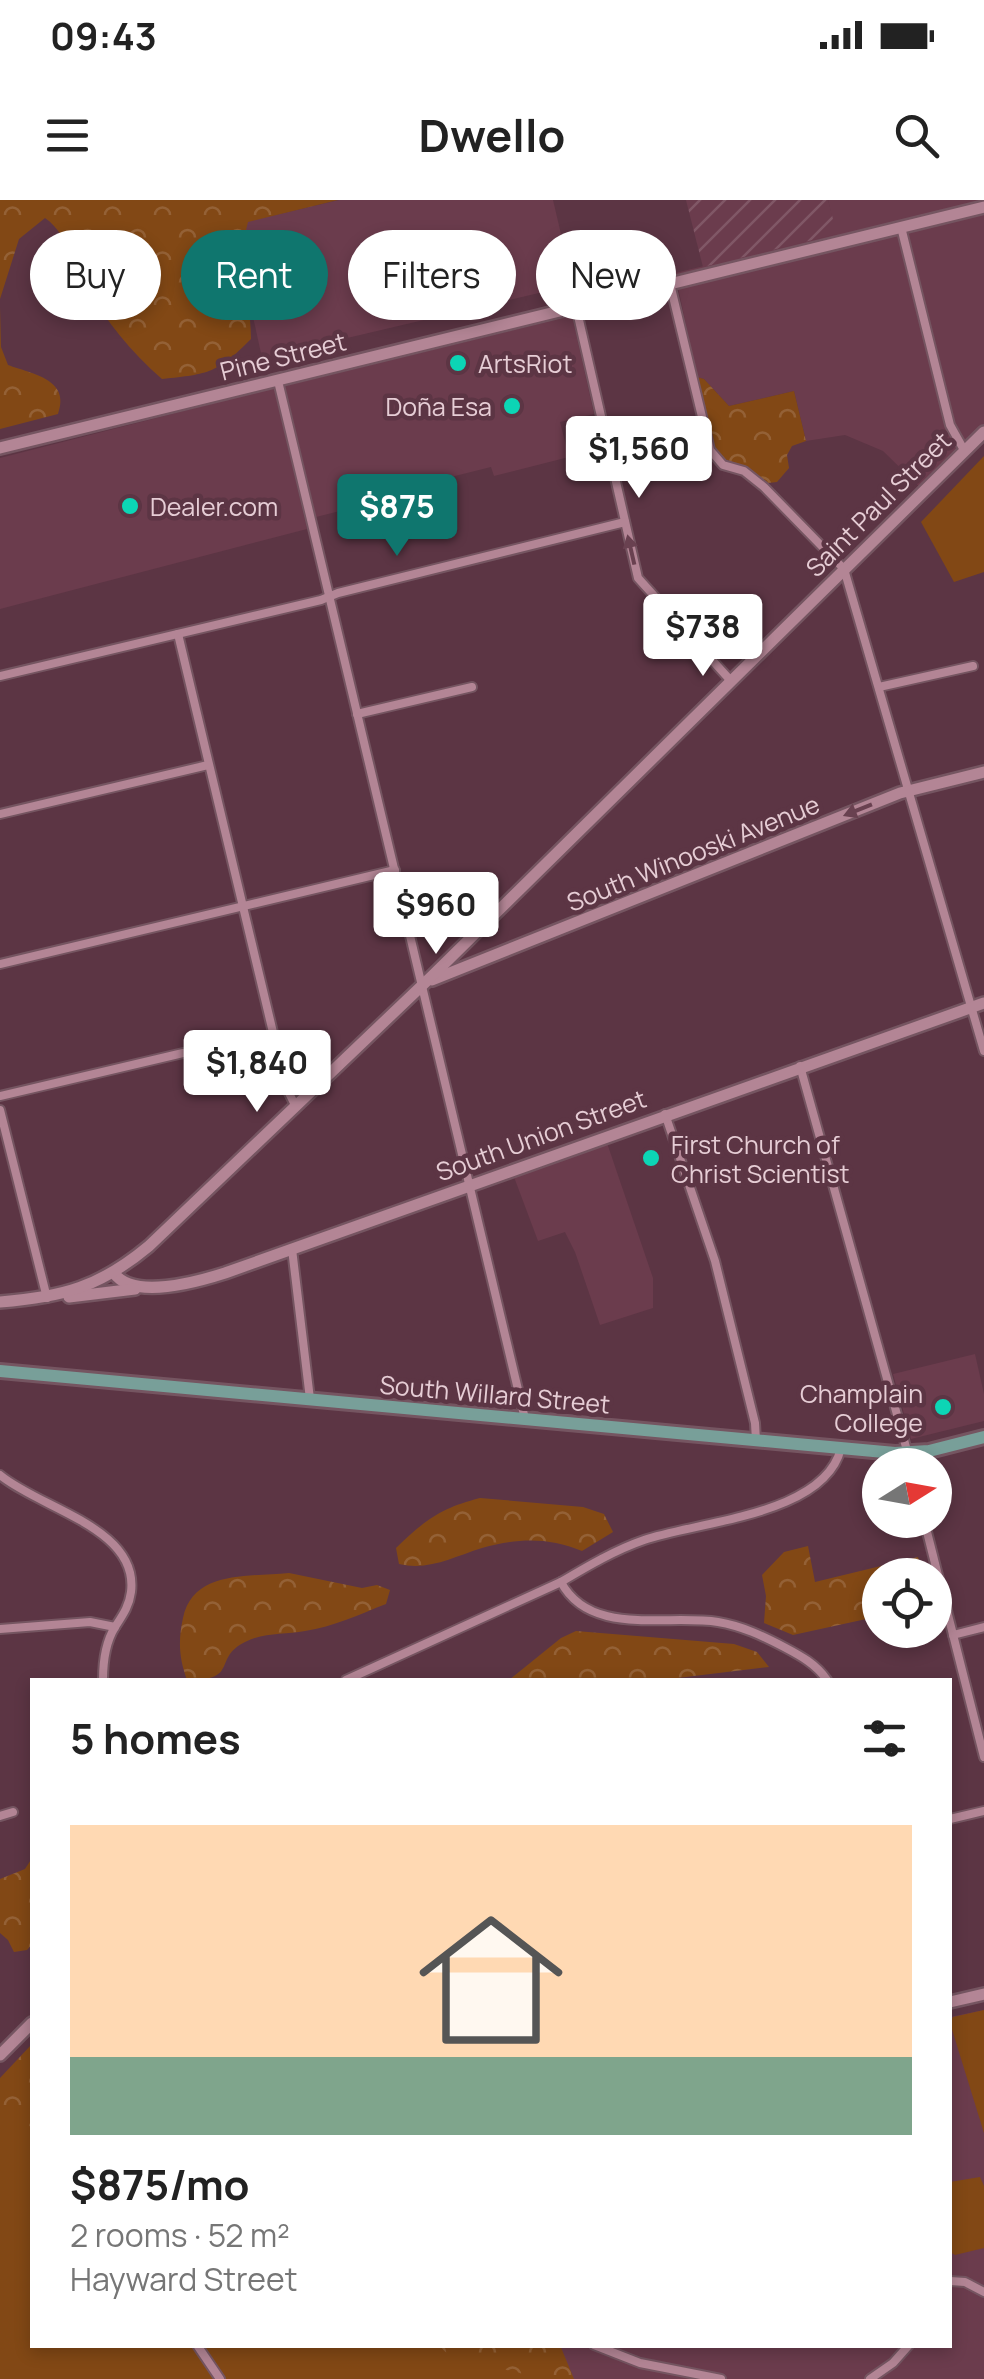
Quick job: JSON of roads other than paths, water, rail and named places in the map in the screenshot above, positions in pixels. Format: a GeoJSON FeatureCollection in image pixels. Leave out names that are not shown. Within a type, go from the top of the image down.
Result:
{"type":"FeatureCollection","features":[{"type":"Feature","properties":{"kind":"main road","name":"Pine Street"},"geometry":{"type":"LineString","coordinates":[[676,283],[984,206]]}},
{"type":"Feature","properties":{"kind":"main road","name":"Pine Street"},"geometry":{"type":"LineString","coordinates":[[0,448],[536,317]]}},
{"type":"Feature","properties":{"kind":"main road","name":"Saint Paul Street"},"geometry":{"type":"LineString","coordinates":[[51,1297],[114,1274],[160,1235],[422,986],[984,432]]}},
{"type":"Feature","properties":{"kind":"main road","name":"South Winooski Avenue"},"geometry":{"type":"LineString","coordinates":[[422,986],[909,790],[984,772]]}},
{"type":"Feature","properties":{"kind":"main road","name":"South Union Street"},"geometry":{"type":"LineString","coordinates":[[0,1302],[209,1278],[977,1005]]}},
{"type":"Feature","properties":{"kind":"main road"},"geometry":{"type":"LineString","coordinates":[[114,1274],[123,1284],[141,1288]]}},
{"type":"Feature","properties":{"kind":"main road","name":"South Willard Street"},"geometry":{"type":"LineString","coordinates":[[0,1370],[862,1451]]}},
{"type":"Feature","properties":{"kind":"main road","name":"South Willard Street"},"geometry":{"type":"LineString","coordinates":[[948,1448],[984,1438]]}},
{"type":"Feature","properties":{"kind":"main road"},"geometry":{"type":"LineString","coordinates":[[952,2002],[984,1994]]}},
{"type":"Feature","properties":{"kind":"main road"},"geometry":{"type":"LineString","coordinates":[[0,2055],[30,2024]]}},
{"type":"Feature","properties":{"kind":"street"},"geometry":{"type":"LineString","coordinates":[[901,227],[950,425],[964,450]]}},
{"type":"Feature","properties":{"kind":"street"},"geometry":{"type":"LineString","coordinates":[[676,309],[710,450],[723,466],[744,471],[764,487],[844,570],[977,1005],[984,1051]]}},
{"type":"Feature","properties":{"kind":"street"},"geometry":{"type":"LineString","coordinates":[[579,320],[641,586],[731,680]]}},
{"type":"Feature","properties":{"kind":"street"},"geometry":{"type":"LineString","coordinates":[[278,381],[524,1419]]}},
{"type":"Feature","properties":{"kind":"street"},"geometry":{"type":"LineString","coordinates":[[0,676],[625,522]]}},
{"type":"Feature","properties":{"kind":"street"},"geometry":{"type":"LineString","coordinates":[[178,634],[286,1087],[296,1106]]}},
{"type":"Feature","properties":{"kind":"street"},"geometry":{"type":"LineString","coordinates":[[879,687],[972,666]]}},
{"type":"Feature","properties":{"kind":"street"},"geometry":{"type":"LineString","coordinates":[[357,714],[472,687]]}},
{"type":"Feature","properties":{"kind":"street"},"geometry":{"type":"LineString","coordinates":[[0,814],[208,765]]}},
{"type":"Feature","properties":{"kind":"street"},"geometry":{"type":"LineString","coordinates":[[0,964],[395,870]]}},
{"type":"Feature","properties":{"kind":"street"},"geometry":{"type":"LineString","coordinates":[[0,1096],[183,1052]]}},
{"type":"Feature","properties":{"kind":"street"},"geometry":{"type":"LineString","coordinates":[[800,1066],[906,1448]]}},
{"type":"Feature","properties":{"kind":"street"},"geometry":{"type":"LineString","coordinates":[[0,1110],[51,1297]]}},
{"type":"Feature","properties":{"kind":"street"},"geometry":{"type":"LineString","coordinates":[[665,1114],[715,1262],[755,1423],[756,1441]]}},
{"type":"Feature","properties":{"kind":"street"},"geometry":{"type":"LineString","coordinates":[[292,1249],[310,1399]]}},
{"type":"Feature","properties":{"kind":"street"},"geometry":{"type":"LineString","coordinates":[[350,1678],[640,1541],[795,1498],[826,1478],[836,1465],[841,1448]]}},
{"type":"Feature","properties":{"kind":"street"},"geometry":{"type":"LineString","coordinates":[[0,1475],[30,1496],[107,1536],[122,1551],[130,1572],[130,1595],[106,1649],[103,1678]]}},
{"type":"Feature","properties":{"kind":"street"},"geometry":{"type":"LineString","coordinates":[[929,1538],[984,1757]]}},
{"type":"Feature","properties":{"kind":"street"},"geometry":{"type":"LineString","coordinates":[[560,1582],[576,1602],[598,1614],[716,1622],[758,1634],[804,1658],[824,1678]]}},
{"type":"Feature","properties":{"kind":"street"},"geometry":{"type":"LineString","coordinates":[[0,1629],[90,1622],[114,1628]]}},
{"type":"Feature","properties":{"kind":"street"},"geometry":{"type":"LineString","coordinates":[[953,1634],[984,1627]]}},
{"type":"Feature","properties":{"kind":"street"},"geometry":{"type":"LineString","coordinates":[[952,1819],[984,1811]]}},
{"type":"Feature","properties":{"kind":"street"},"geometry":{"type":"LineString","coordinates":[[0,1816],[13,1812]]}},
{"type":"Feature","properties":{"kind":"street"},"geometry":{"type":"LineString","coordinates":[[952,2281],[965,2282],[984,2292]]}},
{"type":"Feature","properties":{"kind":"street"},"geometry":{"type":"LineString","coordinates":[[199,2348],[220,2379]]}},
{"type":"Feature","properties":{"kind":"street"},"geometry":{"type":"LineString","coordinates":[[602,2348],[640,2363],[721,2379]]}},
{"type":"Feature","properties":{"kind":"street"},"geometry":{"type":"LineString","coordinates":[[870,2379],[893,2363],[906,2348]]}},
{"type":"Feature","properties":{"kind":"place","name":"ArtsRiot"},"geometry":{"type":"Point","coordinates":[458,363]}},
{"type":"Feature","properties":{"kind":"place","name":"Doña Esa"},"geometry":{"type":"Point","coordinates":[512,406]}},
{"type":"Feature","properties":{"kind":"place","name":"Dealer.com"},"geometry":{"type":"Point","coordinates":[130,506]}},
{"type":"Feature","properties":{"kind":"place","name":"First Church of Christ Scientist"},"geometry":{"type":"Point","coordinates":[651,1158]}},
{"type":"Feature","properties":{"kind":"place","name":"Champlain College"},"geometry":{"type":"Point","coordinates":[943,1407]}}]}
